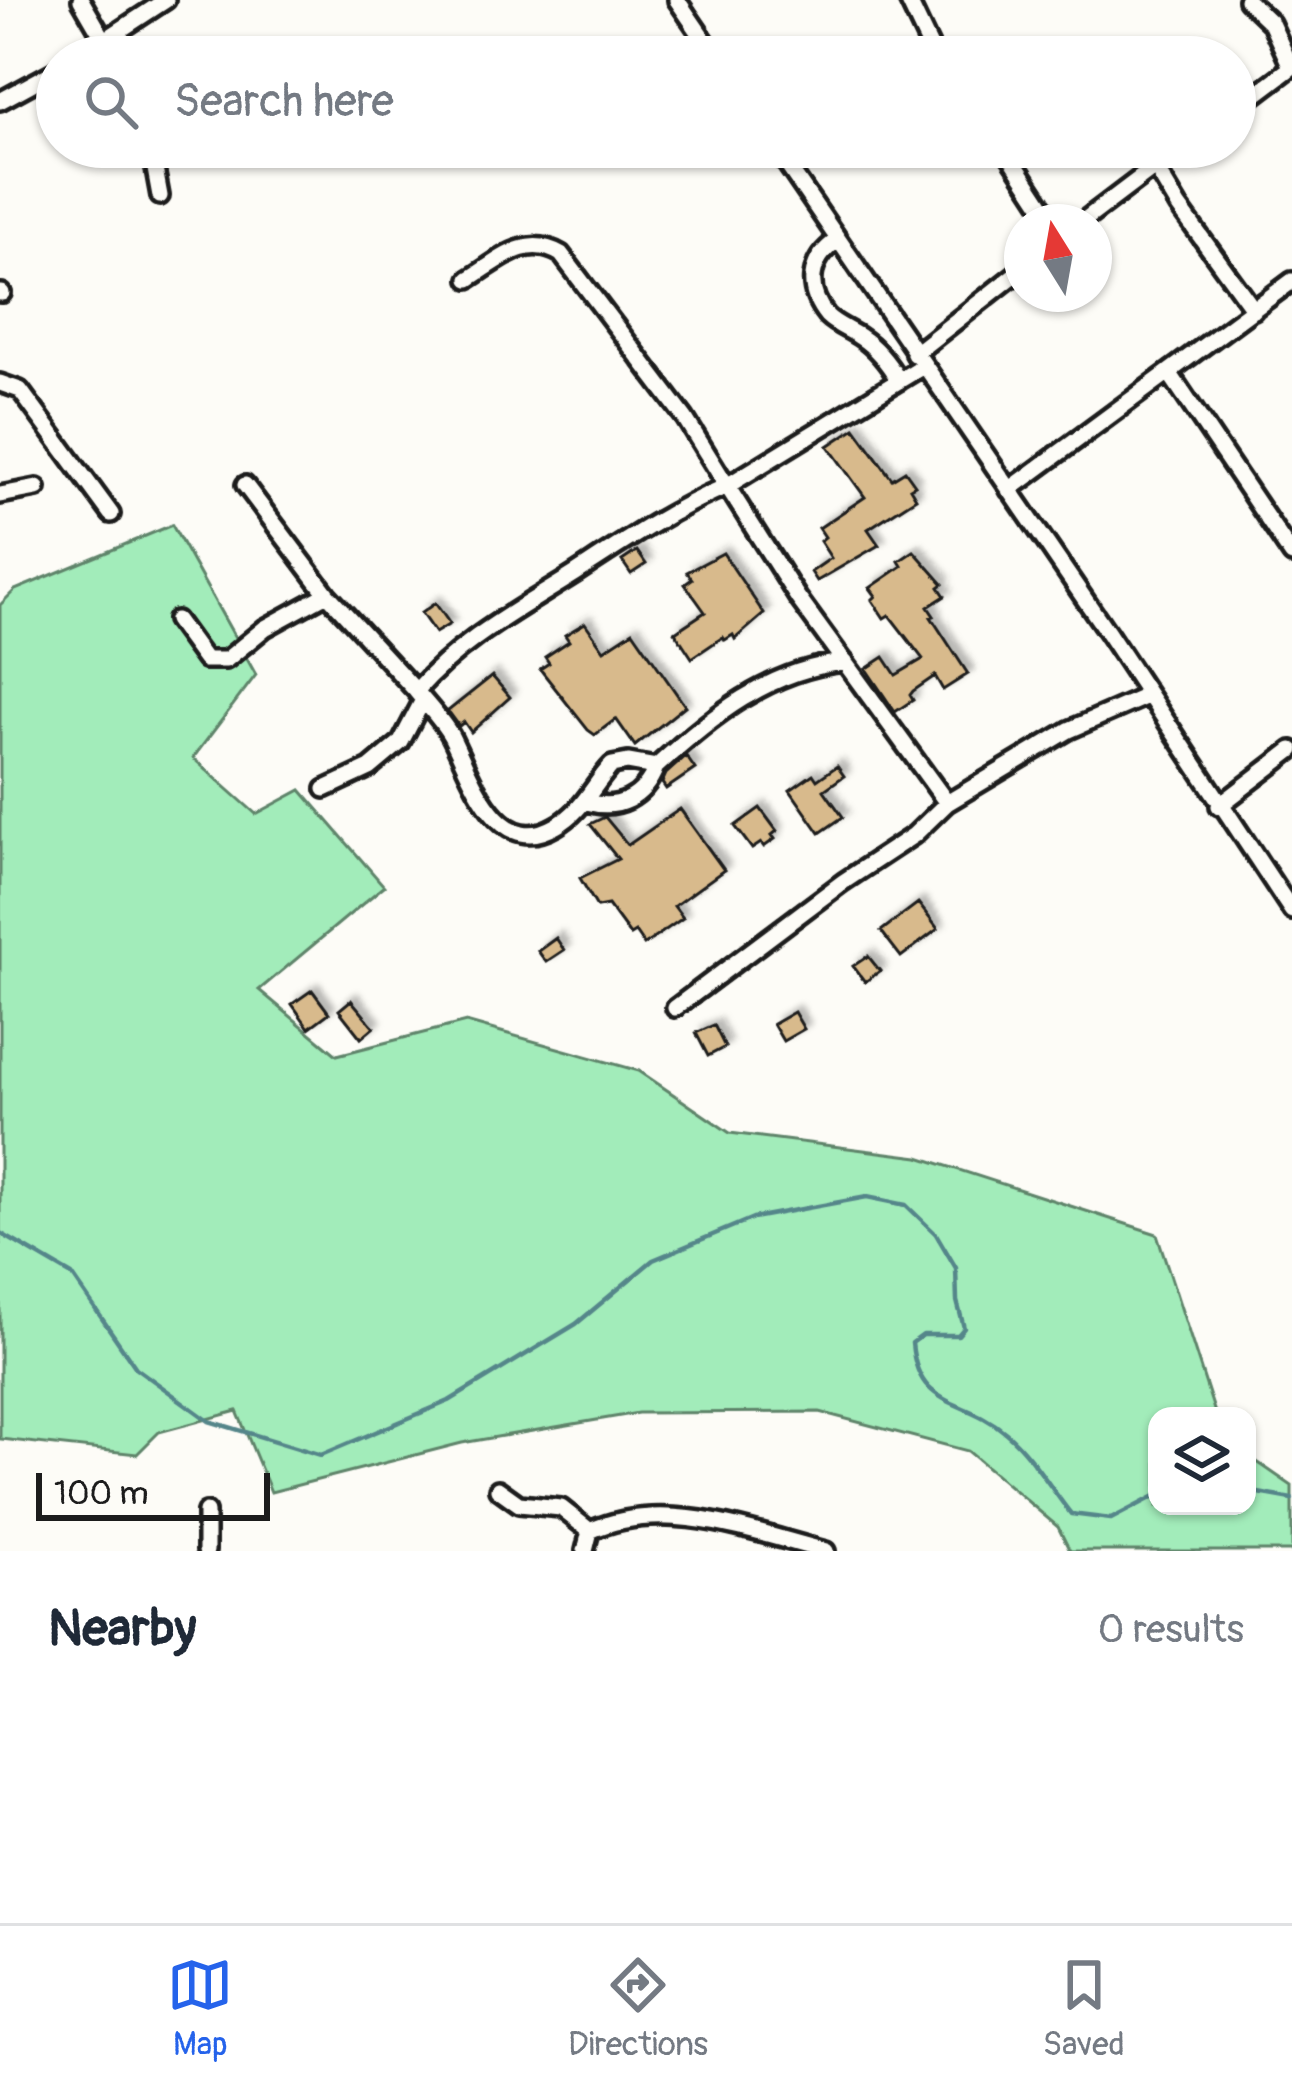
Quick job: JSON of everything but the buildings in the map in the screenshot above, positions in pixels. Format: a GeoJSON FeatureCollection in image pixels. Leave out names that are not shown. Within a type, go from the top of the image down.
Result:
{"type":"FeatureCollection","features":[{"type":"Feature","properties":{"kind":"street"},"geometry":{"type":"LineString","coordinates":[[81,0],[105,36]]}},
{"type":"Feature","properties":{"kind":"street"},"geometry":{"type":"LineString","coordinates":[[109,36],[166,0]]}},
{"type":"Feature","properties":{"kind":"street"},"geometry":{"type":"LineString","coordinates":[[677,0],[702,36]]}},
{"type":"Feature","properties":{"kind":"street"},"geometry":{"type":"LineString","coordinates":[[908,0],[922,36]]}},
{"type":"Feature","properties":{"kind":"street"},"geometry":{"type":"LineString","coordinates":[[1247,0],[1271,23],[1292,67],[1256,94]]}},
{"type":"Feature","properties":{"kind":"street"},"geometry":{"type":"LineString","coordinates":[[0,101],[36,81]]}},
{"type":"Feature","properties":{"kind":"street"},"geometry":{"type":"LineString","coordinates":[[155,168],[160,196]]}},
{"type":"Feature","properties":{"kind":"street"},"geometry":{"type":"LineString","coordinates":[[789,168],[1292,911]]}},
{"type":"Feature","properties":{"kind":"street"},"geometry":{"type":"LineString","coordinates":[[1018,168],[1041,204]]}},
{"type":"Feature","properties":{"kind":"street"},"geometry":{"type":"LineString","coordinates":[[1105,204],[1150,168]]}},
{"type":"Feature","properties":{"kind":"street"},"geometry":{"type":"LineString","coordinates":[[1156,168],[1178,207],[1254,310]]}},
{"type":"Feature","properties":{"kind":"street"},"geometry":{"type":"LineString","coordinates":[[836,241],[819,253],[811,276],[825,314],[866,340],[899,381]]}},
{"type":"Feature","properties":{"kind":"street"},"geometry":{"type":"LineString","coordinates":[[469,279],[527,243],[546,245],[561,254],[685,418],[798,598],[947,803]]}},
{"type":"Feature","properties":{"kind":"street"},"geometry":{"type":"LineString","coordinates":[[1009,490],[1292,280]]}},
{"type":"Feature","properties":{"kind":"street"},"geometry":{"type":"LineString","coordinates":[[325,789],[370,768],[401,742],[420,696],[443,661],[522,604],[899,381],[1004,285]]}},
{"type":"Feature","properties":{"kind":"street"},"geometry":{"type":"LineString","coordinates":[[1170,374],[1292,555]]}},
{"type":"Feature","properties":{"kind":"street"},"geometry":{"type":"LineString","coordinates":[[0,383],[17,386],[111,514]]}},
{"type":"Feature","properties":{"kind":"street"},"geometry":{"type":"LineString","coordinates":[[245,484],[327,594],[449,734],[493,816],[531,836],[555,827],[587,802],[612,765],[628,762],[656,767]]}},
{"type":"Feature","properties":{"kind":"street"},"geometry":{"type":"LineString","coordinates":[[0,495],[37,488]]}},
{"type":"Feature","properties":{"kind":"street"},"geometry":{"type":"LineString","coordinates":[[176,620],[205,659],[226,660],[265,628],[327,594]]}},
{"type":"Feature","properties":{"kind":"street"},"geometry":{"type":"LineString","coordinates":[[812,665],[832,642]]}},
{"type":"Feature","properties":{"kind":"street"},"geometry":{"type":"LineString","coordinates":[[587,802],[605,808],[623,803],[637,795],[656,767],[698,728],[764,686],[812,665],[845,662]]}},
{"type":"Feature","properties":{"kind":"street"},"geometry":{"type":"LineString","coordinates":[[675,1008],[914,835],[947,803],[1069,730],[1147,696]]}},
{"type":"Feature","properties":{"kind":"street"},"geometry":{"type":"LineString","coordinates":[[1219,806],[1292,750]]}},
{"type":"Feature","properties":{"kind":"street"},"geometry":{"type":"LineString","coordinates":[[498,1489],[519,1504],[562,1508],[590,1531]]}},
{"type":"Feature","properties":{"kind":"street"},"geometry":{"type":"LineString","coordinates":[[206,1512],[206,1551]]}},
{"type":"Feature","properties":{"kind":"street"},"geometry":{"type":"LineString","coordinates":[[590,1531],[614,1520],[701,1520],[826,1551]]}},
{"type":"Feature","properties":{"kind":"street"},"geometry":{"type":"LineString","coordinates":[[585,1551],[590,1531]]}},
{"type":"Feature","properties":{"kind":"green space"},"geometry":{"type":"Polygon","coordinates":[[[172,525],[256,675],[193,758],[256,814],[301,790],[384,886],[259,990],[337,1055],[466,1022],[639,1071],[730,1133],[919,1157],[1157,1234],[1213,1407],[1148,1407],[1148,1515],[1256,1515],[1256,1461],[1292,1486],[1292,1551],[1070,1551],[1058,1527],[968,1451],[820,1412],[638,1413],[462,1443],[271,1492],[237,1411],[159,1432],[137,1454],[0,1439],[0,605],[15,590],[172,525]]]}},
{"type":"Feature","properties":{"kind":"waterway"},"geometry":{"type":"LineString","coordinates":[[0,1233],[72,1275],[136,1368],[209,1421],[321,1455],[449,1401],[576,1324],[653,1260],[753,1218],[867,1197],[906,1205],[936,1234],[956,1268],[964,1328],[958,1335],[923,1335],[912,1343],[923,1381],[945,1400],[990,1421],[1015,1441],[1071,1514],[1111,1519],[1148,1500]]}},
{"type":"Feature","properties":{"kind":"waterway"},"geometry":{"type":"LineString","coordinates":[[1256,1493],[1292,1499]]}}]}
